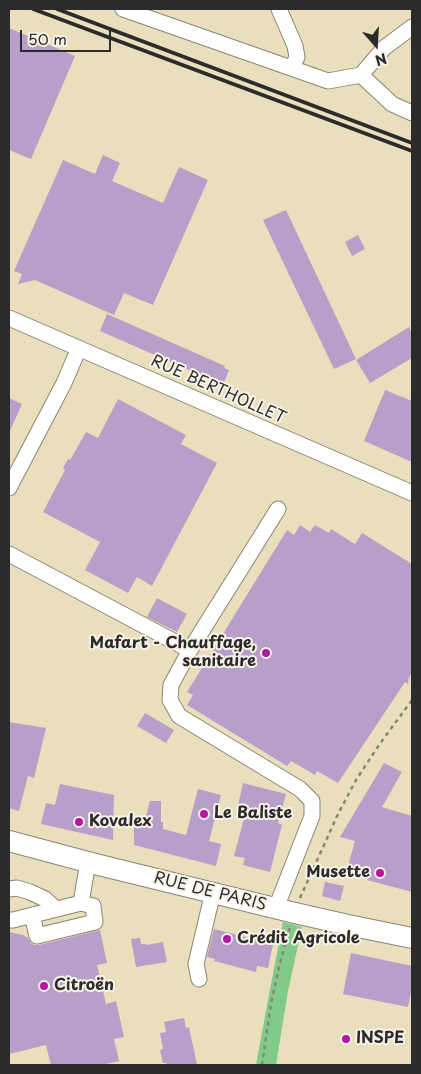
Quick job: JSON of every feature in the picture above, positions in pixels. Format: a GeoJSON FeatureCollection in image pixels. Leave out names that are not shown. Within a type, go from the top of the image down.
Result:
{"type":"FeatureCollection","features":[{"type":"Feature","properties":{"kind":"main road","name":"RUE DE PARIS"},"geometry":{"type":"LineString","coordinates":[[9,841],[285,911],[412,938]]}},
{"type":"Feature","properties":{"kind":"street"},"geometry":{"type":"LineString","coordinates":[[123,9],[328,81],[361,75],[384,48],[412,27]]}},
{"type":"Feature","properties":{"kind":"street"},"geometry":{"type":"LineString","coordinates":[[280,9],[295,46],[297,57],[292,68]]}},
{"type":"Feature","properties":{"kind":"street"},"geometry":{"type":"LineString","coordinates":[[361,75],[392,104],[412,113]]}},
{"type":"Feature","properties":{"kind":"street","name":"RUE BERTHOLLET"},"geometry":{"type":"LineString","coordinates":[[9,318],[412,493]]}},
{"type":"Feature","properties":{"kind":"street"},"geometry":{"type":"LineString","coordinates":[[9,487],[64,383],[79,348]]}},
{"type":"Feature","properties":{"kind":"street"},"geometry":{"type":"LineString","coordinates":[[278,509],[170,685],[170,700],[178,716],[300,789],[312,800],[312,816],[285,911]]}},
{"type":"Feature","properties":{"kind":"street"},"geometry":{"type":"LineString","coordinates":[[9,554],[190,650]]}},
{"type":"Feature","properties":{"kind":"street"},"geometry":{"type":"LineString","coordinates":[[81,903],[88,862]]}},
{"type":"Feature","properties":{"kind":"street"},"geometry":{"type":"LineString","coordinates":[[9,889],[17,888],[30,892],[45,899],[56,909]]}},
{"type":"Feature","properties":{"kind":"street"},"geometry":{"type":"LineString","coordinates":[[199,979],[196,964],[213,892]]}},
{"type":"Feature","properties":{"kind":"street"},"geometry":{"type":"LineString","coordinates":[[9,920],[81,903],[93,906],[95,922],[37,936],[32,915]]}},
{"type":"Feature","properties":{"kind":"path"},"geometry":{"type":"LineString","coordinates":[[262,1065],[270,1004],[279,967],[285,911],[309,877],[356,780],[412,700]]}},
{"type":"Feature","properties":{"kind":"green space"},"geometry":{"type":"Polygon","coordinates":[[[283,922],[302,927],[288,991],[276,1065],[256,1065],[268,1000],[283,922]]]}},
{"type":"Feature","properties":{"kind":"building"},"geometry":{"type":"Polygon","coordinates":[[[9,28],[75,56],[31,159],[9,150],[9,28]]]}},
{"type":"Feature","properties":{"kind":"building"},"geometry":{"type":"Polygon","coordinates":[[[103,155],[120,163],[112,181],[163,203],[179,167],[208,180],[153,305],[124,293],[114,315],[35,280],[18,284],[22,274],[14,271],[63,160],[95,174],[103,155]]]}},
{"type":"Feature","properties":{"kind":"building"},"geometry":{"type":"Polygon","coordinates":[[[286,210],[356,359],[334,369],[263,220],[286,210]]]}},
{"type":"Feature","properties":{"kind":"building"},"geometry":{"type":"Polygon","coordinates":[[[358,235],[365,249],[352,256],[345,242],[358,235]]]}},
{"type":"Feature","properties":{"kind":"building"},"geometry":{"type":"Polygon","coordinates":[[[107,314],[225,366],[224,368],[229,370],[223,385],[100,331],[107,314]]]}},
{"type":"Feature","properties":{"kind":"building"},"geometry":{"type":"Polygon","coordinates":[[[409,327],[412,333],[412,358],[370,383],[356,360],[409,327]]]}},
{"type":"Feature","properties":{"kind":"building"},"geometry":{"type":"Polygon","coordinates":[[[385,390],[412,401],[412,462],[364,441],[385,390]]]}},
{"type":"Feature","properties":{"kind":"building"},"geometry":{"type":"Polygon","coordinates":[[[9,398],[22,404],[9,433],[9,398]]]}},
{"type":"Feature","properties":{"kind":"building"},"geometry":{"type":"Polygon","coordinates":[[[118,399],[186,435],[181,444],[217,463],[152,586],[137,577],[128,593],[85,570],[100,542],[43,512],[65,470],[63,468],[68,459],[70,460],[86,432],[98,438],[118,399]]]}},
{"type":"Feature","properties":{"kind":"building"},"geometry":{"type":"Polygon","coordinates":[[[300,525],[310,532],[315,525],[329,533],[331,529],[355,544],[362,533],[412,564],[412,673],[408,684],[405,682],[338,783],[317,771],[315,775],[291,761],[287,766],[187,705],[193,695],[187,692],[287,530],[294,535],[300,525]]]}},
{"type":"Feature","properties":{"kind":"building"},"geometry":{"type":"Polygon","coordinates":[[[157,598],[187,614],[177,632],[147,617],[157,598]]]}},
{"type":"Feature","properties":{"kind":"building"},"geometry":{"type":"Polygon","coordinates":[[[145,713],[174,730],[166,743],[137,726],[145,713]]]}},
{"type":"Feature","properties":{"kind":"building"},"geometry":{"type":"Polygon","coordinates":[[[9,722],[46,728],[34,778],[28,776],[19,811],[9,808],[9,722]]]}},
{"type":"Feature","properties":{"kind":"building"},"geometry":{"type":"Polygon","coordinates":[[[384,763],[402,772],[382,807],[412,816],[412,892],[367,880],[369,873],[355,870],[355,868],[348,866],[355,841],[340,837],[384,763]]]}},
{"type":"Feature","properties":{"kind":"building"},"geometry":{"type":"Polygon","coordinates":[[[243,783],[286,794],[278,823],[282,825],[270,872],[243,865],[245,858],[234,856],[247,807],[238,805],[243,783]]]}},
{"type":"Feature","properties":{"kind":"building"},"geometry":{"type":"Polygon","coordinates":[[[60,784],[114,795],[113,840],[41,824],[46,803],[55,805],[60,784]]]}},
{"type":"Feature","properties":{"kind":"building","name":"Le Baliste"},"geometry":{"type":"Polygon","coordinates":[[[198,789],[221,795],[209,841],[221,844],[216,866],[134,845],[134,821],[144,824],[150,801],[161,801],[163,829],[186,835],[198,789]]]}},
{"type":"Feature","properties":{"kind":"building"},"geometry":{"type":"Polygon","coordinates":[[[325,882],[344,886],[340,901],[322,896],[325,882]]]}},
{"type":"Feature","properties":{"kind":"building"},"geometry":{"type":"Polygon","coordinates":[[[214,929],[273,944],[268,968],[257,966],[256,972],[214,961],[215,959],[207,957],[214,929]]]}},
{"type":"Feature","properties":{"kind":"building"},"geometry":{"type":"Polygon","coordinates":[[[100,930],[107,963],[97,965],[106,1004],[116,1001],[124,1037],[114,1039],[119,1061],[102,1065],[51,1065],[46,1045],[9,1054],[9,932],[23,935],[34,945],[39,945],[100,930]]]}},
{"type":"Feature","properties":{"kind":"building"},"geometry":{"type":"Polygon","coordinates":[[[140,938],[141,944],[146,945],[163,942],[167,962],[136,967],[131,939],[140,938]]]}},
{"type":"Feature","properties":{"kind":"building"},"geometry":{"type":"Polygon","coordinates":[[[351,953],[412,966],[412,987],[408,1007],[343,994],[351,953]]]}},
{"type":"Feature","properties":{"kind":"building"},"geometry":{"type":"Polygon","coordinates":[[[184,1018],[186,1028],[189,1027],[197,1065],[167,1065],[163,1063],[160,1050],[163,1049],[160,1033],[166,1032],[164,1022],[184,1018]]]}},
{"type":"Feature","properties":{"kind":"railway"},"geometry":{"type":"LineString","coordinates":[[33,9],[412,151]]}},
{"type":"Feature","properties":{"kind":"railway"},"geometry":{"type":"LineString","coordinates":[[57,9],[412,143]]}},
{"type":"Feature","properties":{"kind":"place","name":"Mafart - Chauffage, sanitaire"},"geometry":{"type":"Point","coordinates":[266,653]}},
{"type":"Feature","properties":{"kind":"place","name":"Le Baliste"},"geometry":{"type":"Point","coordinates":[204,814]}},
{"type":"Feature","properties":{"kind":"place","name":"Kovalex"},"geometry":{"type":"Point","coordinates":[79,822]}},
{"type":"Feature","properties":{"kind":"place","name":"Musette"},"geometry":{"type":"Point","coordinates":[380,873]}},
{"type":"Feature","properties":{"kind":"place","name":"Crédit Agricole"},"geometry":{"type":"Point","coordinates":[227,939]}},
{"type":"Feature","properties":{"kind":"place","name":"Citroën"},"geometry":{"type":"Point","coordinates":[44,986]}},
{"type":"Feature","properties":{"kind":"place","name":"INSPE"},"geometry":{"type":"Point","coordinates":[346,1039]}}]}
